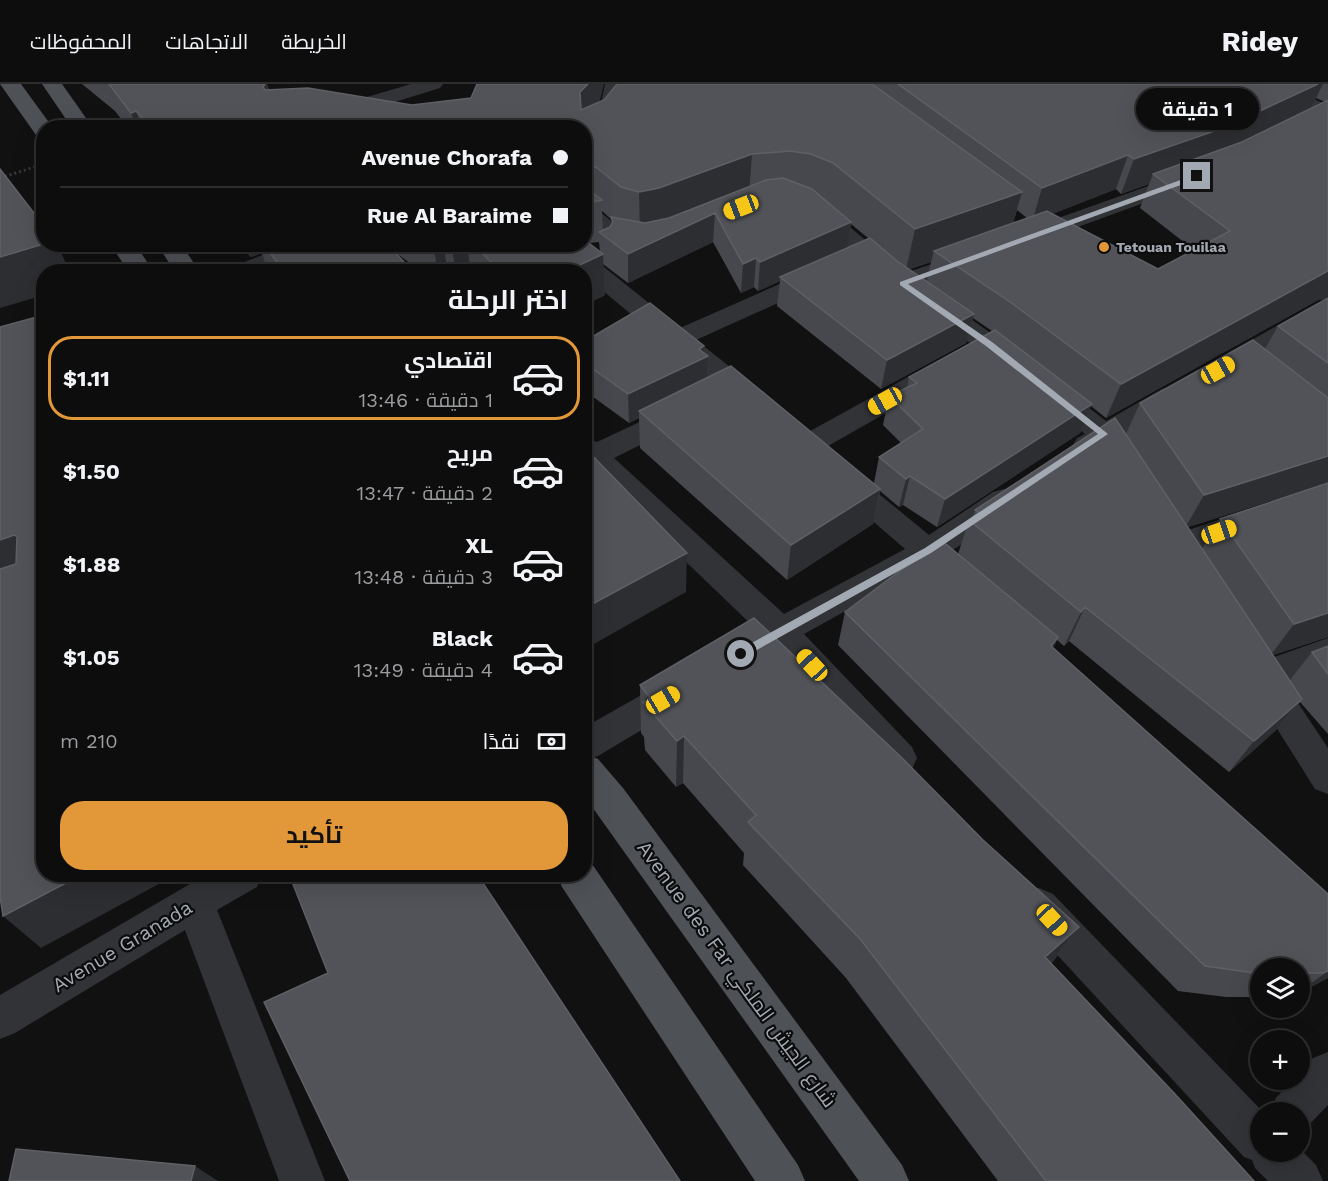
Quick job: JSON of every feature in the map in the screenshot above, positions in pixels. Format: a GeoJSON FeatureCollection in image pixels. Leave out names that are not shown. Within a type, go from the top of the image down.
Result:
{"type":"FeatureCollection","features":[{"type":"Feature","properties":{"kind":"main road"},"geometry":{"type":"LineString","coordinates":[[10,84],[37,120]]}},
{"type":"Feature","properties":{"kind":"main road"},"geometry":{"type":"LineString","coordinates":[[52,84],[77,120]]}},
{"type":"Feature","properties":{"kind":"main road","name":"Avenue des Far شارع الجيش الملكي"},"geometry":{"type":"LineString","coordinates":[[592,778],[886,1181]]}},
{"type":"Feature","properties":{"kind":"main road"},"geometry":{"type":"LineString","coordinates":[[581,882],[782,1181]]}},
{"type":"Feature","properties":{"kind":"street"},"geometry":{"type":"LineString","coordinates":[[317,120],[433,84]]}},
{"type":"Feature","properties":{"kind":"street"},"geometry":{"type":"LineString","coordinates":[[592,138],[607,125],[611,115],[615,84]]}},
{"type":"Feature","properties":{"kind":"street"},"geometry":{"type":"LineString","coordinates":[[1269,86],[1322,117]]}},
{"type":"Feature","properties":{"kind":"street"},"geometry":{"type":"LineString","coordinates":[[902,283],[1011,238],[1207,173]]}},
{"type":"Feature","properties":{"kind":"street"},"geometry":{"type":"LineString","coordinates":[[787,198],[818,212],[849,262],[902,283],[968,356],[1104,434],[1138,486]]}},
{"type":"Feature","properties":{"kind":"street"},"geometry":{"type":"LineString","coordinates":[[592,217],[621,241]]}},
{"type":"Feature","properties":{"kind":"street"},"geometry":{"type":"LineString","coordinates":[[570,264],[621,241],[651,242],[669,236]]}},
{"type":"Feature","properties":{"kind":"street"},"geometry":{"type":"LineString","coordinates":[[262,264],[292,252]]}},
{"type":"Feature","properties":{"kind":"street"},"geometry":{"type":"LineString","coordinates":[[677,339],[849,262]]}},
{"type":"Feature","properties":{"kind":"street"},"geometry":{"type":"LineString","coordinates":[[592,279],[677,339],[736,385],[804,447],[982,597]]}},
{"type":"Feature","properties":{"kind":"street"},"geometry":{"type":"LineString","coordinates":[[1065,460],[1104,434],[1246,367],[1328,308]]}},
{"type":"Feature","properties":{"kind":"street"},"geometry":{"type":"LineString","coordinates":[[804,447],[968,356]]}},
{"type":"Feature","properties":{"kind":"street"},"geometry":{"type":"LineString","coordinates":[[592,451],[736,385]]}},
{"type":"Feature","properties":{"kind":"street"},"geometry":{"type":"LineString","coordinates":[[592,455],[780,631],[918,778]]}},
{"type":"Feature","properties":{"kind":"street"},"geometry":{"type":"LineString","coordinates":[[739,656],[780,631],[928,551],[1026,486]]}},
{"type":"Feature","properties":{"kind":"street"},"geometry":{"type":"LineString","coordinates":[[1176,546],[1328,495]]}},
{"type":"Feature","properties":{"kind":"street"},"geometry":{"type":"LineString","coordinates":[[1328,652],[1254,666],[1328,778]]}},
{"type":"Feature","properties":{"kind":"street"},"geometry":{"type":"LineString","coordinates":[[592,742],[698,680]]}},
{"type":"Feature","properties":{"kind":"street","name":"Avenue Granada"},"geometry":{"type":"LineString","coordinates":[[1,1006],[195,903],[230,882]]}},
{"type":"Feature","properties":{"kind":"street"},"geometry":{"type":"LineString","coordinates":[[1016,882],[1250,1130]]}},
{"type":"Feature","properties":{"kind":"street"},"geometry":{"type":"LineString","coordinates":[[195,903],[302,1181]]}},
{"type":"Feature","properties":{"kind":"street"},"geometry":{"type":"LineString","coordinates":[[1301,1102],[1328,1073]]}},
{"type":"Feature","properties":{"kind":"street"},"geometry":{"type":"LineString","coordinates":[[1281,1162],[1300,1181]]}},
{"type":"Feature","properties":{"kind":"path"},"geometry":{"type":"LineString","coordinates":[[0,178],[36,167]]}},
{"type":"Feature","properties":{"kind":"building"},"geometry":{"type":"Polygon","coordinates":[[[109,84],[265,84],[263,87],[265,90],[308,88],[412,105],[471,98],[477,84],[588,84],[580,92],[581,110],[604,100],[617,84],[872,84],[1022,192],[915,229],[833,163],[811,154],[790,151],[752,154],[659,188],[639,192],[621,187],[592,166],[592,120],[144,120],[136,111],[131,113],[109,84]]]}},
{"type":"Feature","properties":{"kind":"building"},"geometry":{"type":"Polygon","coordinates":[[[898,84],[1318,84],[1223,128],[1134,159],[1128,155],[1042,188],[898,84]]]}},
{"type":"Feature","properties":{"kind":"building"},"geometry":{"type":"Polygon","coordinates":[[[1328,100],[1328,271],[1121,384],[1010,302],[934,251],[1047,211],[1158,269],[1230,231],[1153,174],[1242,142],[1328,100]]]}},
{"type":"Feature","properties":{"kind":"building"},"geometry":{"type":"Polygon","coordinates":[[[0,169],[36,216],[36,246],[0,257],[0,169]]]}},
{"type":"Feature","properties":{"kind":"building"},"geometry":{"type":"Polygon","coordinates":[[[783,178],[812,189],[851,222],[760,262],[756,258],[743,264],[715,213],[628,254],[599,232],[610,227],[613,222],[611,217],[645,223],[669,218],[766,180],[783,178]]]}},
{"type":"Feature","properties":{"kind":"building"},"geometry":{"type":"Polygon","coordinates":[[[592,192],[602,200],[592,202],[592,192]]]}},
{"type":"Feature","properties":{"kind":"building"},"geometry":{"type":"Polygon","coordinates":[[[870,238],[897,261],[974,314],[887,360],[780,277],[870,238]]]}},
{"type":"Feature","properties":{"kind":"building"},"geometry":{"type":"Polygon","coordinates":[[[592,245],[603,254],[582,264],[493,264],[481,252],[592,252],[592,245]]]}},
{"type":"Feature","properties":{"kind":"building"},"geometry":{"type":"Polygon","coordinates":[[[270,252],[395,252],[405,263],[402,264],[278,264],[270,252]]]}},
{"type":"Feature","properties":{"kind":"building"},"geometry":{"type":"Polygon","coordinates":[[[1328,298],[1328,363],[1278,326],[1328,298]]]}},
{"type":"Feature","properties":{"kind":"building"},"geometry":{"type":"Polygon","coordinates":[[[650,303],[704,346],[699,349],[708,356],[628,394],[592,368],[592,337],[650,303]]]}},
{"type":"Feature","properties":{"kind":"building"},"geometry":{"type":"Polygon","coordinates":[[[36,317],[36,882],[68,882],[3,916],[0,896],[0,569],[16,564],[17,537],[14,535],[0,540],[0,327],[36,317]]]}},
{"type":"Feature","properties":{"kind":"building"},"geometry":{"type":"Polygon","coordinates":[[[995,330],[1092,404],[945,499],[910,476],[906,479],[879,457],[923,429],[889,396],[917,383],[909,377],[995,330]]]}},
{"type":"Feature","properties":{"kind":"building"},"geometry":{"type":"Polygon","coordinates":[[[1253,340],[1328,398],[1328,456],[1204,495],[1140,403],[1253,340]]]}},
{"type":"Feature","properties":{"kind":"building"},"geometry":{"type":"Polygon","coordinates":[[[731,366],[880,489],[791,545],[639,411],[731,366]]]}},
{"type":"Feature","properties":{"kind":"building"},"geometry":{"type":"Polygon","coordinates":[[[1115,418],[1302,699],[1254,741],[1085,607],[1081,612],[969,520],[979,512],[975,510],[1115,418]]]}},
{"type":"Feature","properties":{"kind":"building"},"geometry":{"type":"Polygon","coordinates":[[[592,455],[687,553],[592,604],[592,455]]]}},
{"type":"Feature","properties":{"kind":"building"},"geometry":{"type":"Polygon","coordinates":[[[1328,483],[1328,613],[1294,624],[1220,519],[1328,483]]]}},
{"type":"Feature","properties":{"kind":"building"},"geometry":{"type":"Polygon","coordinates":[[[941,540],[1058,637],[1051,646],[1328,894],[1328,971],[1310,973],[1310,958],[1250,958],[1250,972],[1205,966],[845,612],[941,540]]]}},
{"type":"Feature","properties":{"kind":"building"},"geometry":{"type":"Polygon","coordinates":[[[754,618],[901,757],[983,840],[1079,927],[1045,957],[1254,1181],[1046,1181],[861,940],[748,822],[756,815],[684,736],[677,741],[643,702],[651,699],[640,685],[754,618]]]}},
{"type":"Feature","properties":{"kind":"building"},"geometry":{"type":"Polygon","coordinates":[[[1328,646],[1328,674],[1312,652],[1328,646]]]}},
{"type":"Feature","properties":{"kind":"building"},"geometry":{"type":"Polygon","coordinates":[[[292,882],[482,882],[680,1181],[350,1181],[264,1002],[328,973],[292,882]]]}},
{"type":"Feature","properties":{"kind":"building"},"geometry":{"type":"Polygon","coordinates":[[[16,1149],[195,1166],[191,1181],[9,1181],[16,1149]]]}},
{"type":"Feature","properties":{"kind":"place","name":"Tetouan Touilaa"},"geometry":{"type":"Point","coordinates":[1104,247]}},
{"type":"Feature","properties":{"kind":"route"},"geometry":{"type":"LineString","coordinates":[[741,654],[928,551],[1104,434],[989,344],[902,283],[1197,176]]}}]}
